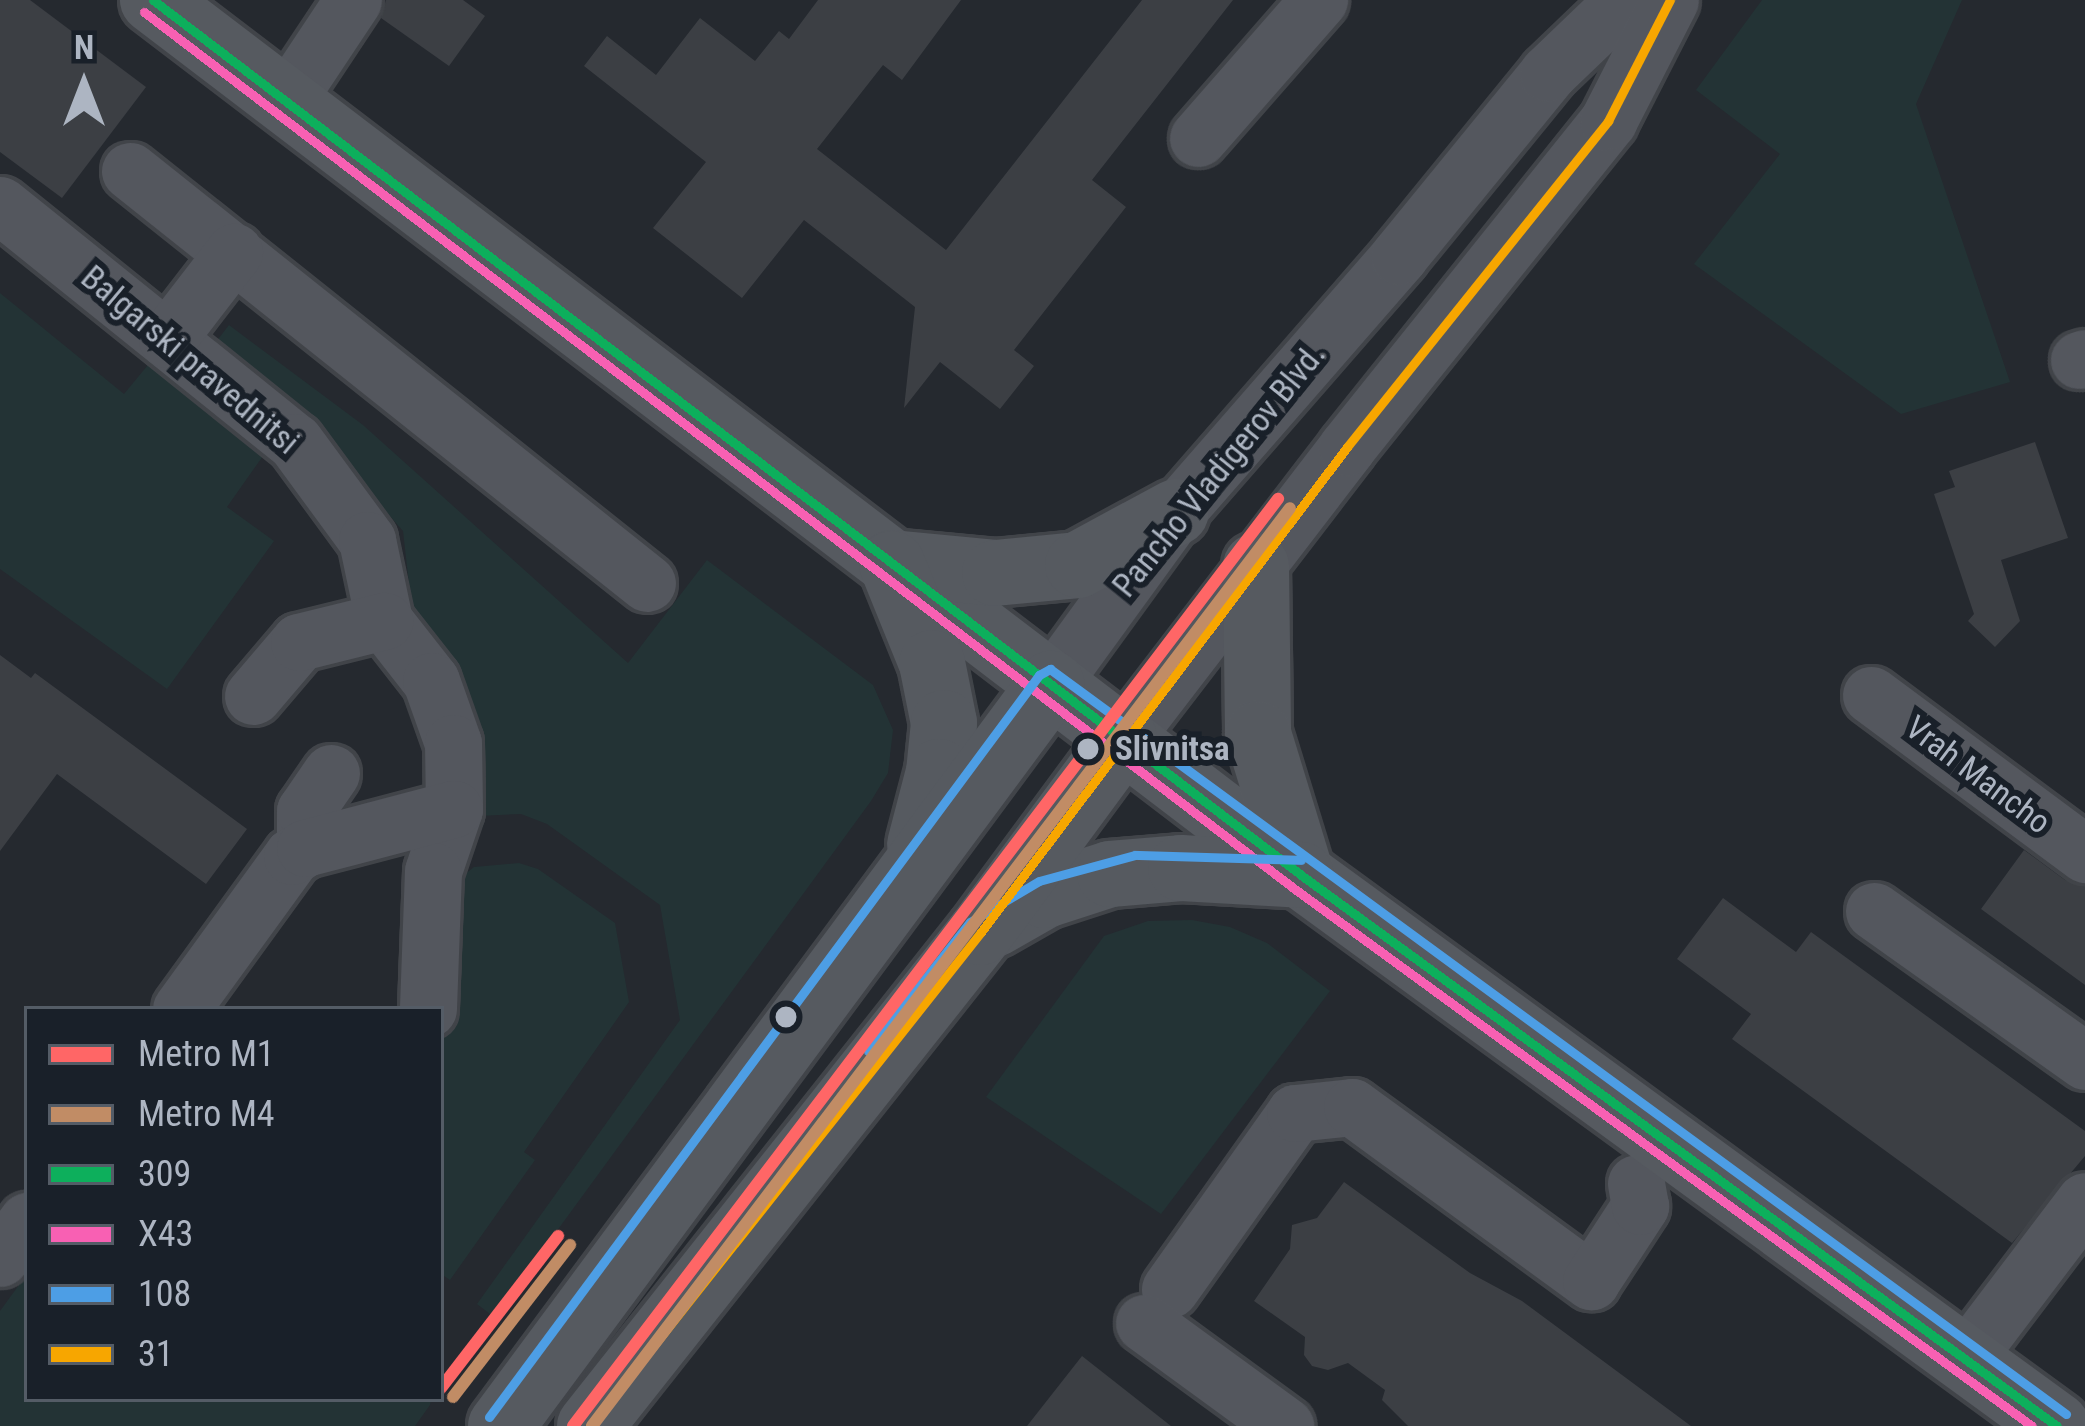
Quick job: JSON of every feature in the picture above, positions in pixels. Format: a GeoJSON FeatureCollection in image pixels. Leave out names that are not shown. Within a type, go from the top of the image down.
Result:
{"type":"FeatureCollection","features":[{"type":"Feature","properties":{"kind":"main road"},"geometry":{"type":"LineString","coordinates":[[153,0],[1301,875],[1651,1161],[1966,1359],[2056,1426]]}},
{"type":"Feature","properties":{"kind":"main road"},"geometry":{"type":"LineString","coordinates":[[892,562],[995,573],[1078,565],[1176,512]]}},
{"type":"Feature","properties":{"kind":"main road"},"geometry":{"type":"LineString","coordinates":[[892,562],[932,663],[944,723],[939,772],[911,877]]}},
{"type":"Feature","properties":{"kind":"main road"},"geometry":{"type":"LineString","coordinates":[[1256,566],[1258,734],[1301,875]]}},
{"type":"Feature","properties":{"kind":"main road","name":"Pancho Vladigerov Blvd."},"geometry":{"type":"LineString","coordinates":[[501,1426],[1051,684]]}},
{"type":"Feature","properties":{"kind":"main road"},"geometry":{"type":"LineString","coordinates":[[590,1426],[981,932],[1124,739]]}},
{"type":"Feature","properties":{"kind":"main road"},"geometry":{"type":"LineString","coordinates":[[981,932],[1045,895],[1110,874],[1181,868],[1301,875]]}},
{"type":"Feature","properties":{"kind":"street"},"geometry":{"type":"LineString","coordinates":[[286,101],[353,0]]}},
{"type":"Feature","properties":{"kind":"street"},"geometry":{"type":"LineString","coordinates":[[1198,138],[1319,0]]}},
{"type":"Feature","properties":{"kind":"street","name":"Pancho Vladigerov Blvd."},"geometry":{"type":"LineString","coordinates":[[1051,684],[1176,512],[1399,256],[1548,73],[1624,0]]}},
{"type":"Feature","properties":{"kind":"street"},"geometry":{"type":"LineString","coordinates":[[1124,739],[1608,121],[1670,0]]}},
{"type":"Feature","properties":{"kind":"street"},"geometry":{"type":"LineString","coordinates":[[130,171],[647,583]]}},
{"type":"Feature","properties":{"kind":"street","name":"Balgarski pravednitsi"},"geometry":{"type":"LineString","coordinates":[[0,206],[296,442],[368,540],[384,621],[431,681],[453,743],[454,809],[433,871],[428,1006]]}},
{"type":"Feature","properties":{"kind":"street"},"geometry":{"type":"LineString","coordinates":[[167,339],[234,252]]}},
{"type":"Feature","properties":{"kind":"street"},"geometry":{"type":"LineString","coordinates":[[253,696],[299,642],[384,621]]}},
{"type":"Feature","properties":{"kind":"street","name":"Vrah Mancho"},"geometry":{"type":"LineString","coordinates":[[1871,695],[2085,854]]}},
{"type":"Feature","properties":{"kind":"street"},"geometry":{"type":"LineString","coordinates":[[305,848],[305,812],[332,772]]}},
{"type":"Feature","properties":{"kind":"street"},"geometry":{"type":"LineString","coordinates":[[183,1006],[292,856],[305,848],[454,809]]}},
{"type":"Feature","properties":{"kind":"street"},"geometry":{"type":"LineString","coordinates":[[1874,910],[2085,1061]]}},
{"type":"Feature","properties":{"kind":"street"},"geometry":{"type":"LineString","coordinates":[[1286,1426],[1157,1306],[1295,1113],[1352,1108],[1591,1281],[1640,1206],[1651,1161]]}},
{"type":"Feature","properties":{"kind":"street"},"geometry":{"type":"LineString","coordinates":[[1966,1359],[2085,1201]]}},
{"type":"Feature","properties":{"kind":"street"},"geometry":{"type":"LineString","coordinates":[[0,1258],[24,1225]]}},
{"type":"Feature","properties":{"kind":"shaded area"},"geometry":{"type":"Polygon","coordinates":[[[1762,0],[1962,0],[1916,104],[2010,382],[1901,414],[1694,264],[1780,154],[1696,90],[1762,0]]]}},
{"type":"Feature","properties":{"kind":"shaded area"},"geometry":{"type":"Polygon","coordinates":[[[0,293],[124,394],[157,354],[270,446],[227,507],[274,541],[167,689],[0,569],[0,293]]]}},
{"type":"Feature","properties":{"kind":"shaded area"},"geometry":{"type":"Polygon","coordinates":[[[229,325],[363,425],[628,663],[707,560],[873,685],[893,730],[888,773],[871,801],[494,1317],[477,1304],[680,1020],[660,905],[547,824],[521,814],[478,816],[413,619],[403,531],[310,425],[212,347],[229,325]]]}},
{"type":"Feature","properties":{"kind":"shaded area"},"geometry":{"type":"Polygon","coordinates":[[[519,863],[538,869],[615,923],[629,1002],[524,1152],[535,1160],[450,1280],[444,1276],[443,1004],[454,883],[474,867],[519,863]]]}},
{"type":"Feature","properties":{"kind":"shaded area"},"geometry":{"type":"Polygon","coordinates":[[[1192,920],[1230,927],[1267,943],[1330,991],[1161,1214],[986,1097],[1104,936],[1148,921],[1192,920]]]}},
{"type":"Feature","properties":{"kind":"shaded area"},"geometry":{"type":"Polygon","coordinates":[[[24,1278],[24,1402],[430,1405],[415,1426],[0,1426],[0,1311],[24,1278]]]}},
{"type":"Feature","properties":{"kind":"building"},"geometry":{"type":"Polygon","coordinates":[[[0,0],[30,0],[146,87],[62,198],[0,152],[0,0]]]}},
{"type":"Feature","properties":{"kind":"building"},"geometry":{"type":"Polygon","coordinates":[[[386,0],[463,0],[485,16],[449,66],[381,18],[386,0]]]}},
{"type":"Feature","properties":{"kind":"building"},"geometry":{"type":"Polygon","coordinates":[[[818,0],[961,0],[902,80],[883,65],[817,149],[946,250],[1142,0],[1233,0],[1092,180],[1126,207],[1014,350],[1034,366],[1000,409],[940,362],[904,408],[915,307],[804,220],[742,298],[653,228],[706,162],[584,66],[607,36],[656,75],[700,18],[755,61],[779,31],[789,39],[818,0]]]}},
{"type":"Feature","properties":{"kind":"building"},"geometry":{"type":"Polygon","coordinates":[[[2035,442],[2068,538],[2001,560],[2020,621],[1995,647],[1968,621],[1974,614],[1934,494],[1955,487],[1949,471],[2035,442]]]}},
{"type":"Feature","properties":{"kind":"building"},"geometry":{"type":"Polygon","coordinates":[[[0,655],[31,678],[35,673],[247,829],[206,884],[57,774],[0,851],[0,655]]]}},
{"type":"Feature","properties":{"kind":"building"},"geometry":{"type":"Polygon","coordinates":[[[2024,850],[2065,880],[2085,886],[2085,985],[1981,909],[2024,850]]]}},
{"type":"Feature","properties":{"kind":"building"},"geometry":{"type":"Polygon","coordinates":[[[1723,898],[1796,952],[1811,932],[2085,1131],[2085,1156],[2012,1243],[1732,1039],[1751,1014],[1677,959],[1723,898]]]}},
{"type":"Feature","properties":{"kind":"building"},"geometry":{"type":"Polygon","coordinates":[[[1344,1182],[1470,1273],[1522,1301],[1691,1426],[1408,1426],[1382,1400],[1385,1390],[1348,1363],[1328,1370],[1312,1366],[1304,1355],[1305,1337],[1254,1301],[1290,1249],[1292,1225],[1317,1218],[1344,1182]]]}},
{"type":"Feature","properties":{"kind":"building"},"geometry":{"type":"Polygon","coordinates":[[[1082,1356],[1171,1426],[1027,1426],[1082,1356]]]}},
{"type":"Feature","properties":{"kind":"metro line","name":"M1"},"geometry":{"type":"LineString","coordinates":[[573,1426],[1278,499]]}},
{"type":"Feature","properties":{"kind":"metro line","name":"M4"},"geometry":{"type":"LineString","coordinates":[[592,1426],[1290,508]]}},
{"type":"Feature","properties":{"kind":"metro line","name":"M1"},"geometry":{"type":"LineString","coordinates":[[444,1384],[558,1236]]}},
{"type":"Feature","properties":{"kind":"metro line","name":"M4"},"geometry":{"type":"LineString","coordinates":[[453,1397],[570,1245]]}},
{"type":"Feature","properties":{"kind":"transit line","name":"309"},"geometry":{"type":"LineString","coordinates":[[153,0],[1301,875],[2057,1426]]}},
{"type":"Feature","properties":{"kind":"transit line","name":"31"},"geometry":{"type":"LineString","coordinates":[[590,1426],[981,932],[1347,447],[1608,121],[1670,0]]}},
{"type":"Feature","properties":{"kind":"transit line","name":"X43"},"geometry":{"type":"LineString","coordinates":[[144,12],[1292,887],[2032,1426]]}},
{"type":"Feature","properties":{"kind":"transit line","name":"108"},"geometry":{"type":"LineString","coordinates":[[489,1417],[1039,675],[1050,669],[2066,1414]]}},
{"type":"Feature","properties":{"kind":"transit line","name":"108"},"geometry":{"type":"LineString","coordinates":[[868,1051],[970,922],[1039,881],[1135,855],[1301,860]]}},
{"type":"Feature","properties":{"kind":"place","name":"Slivnitsa"},"geometry":{"type":"Point","coordinates":[1088,749]}}]}
